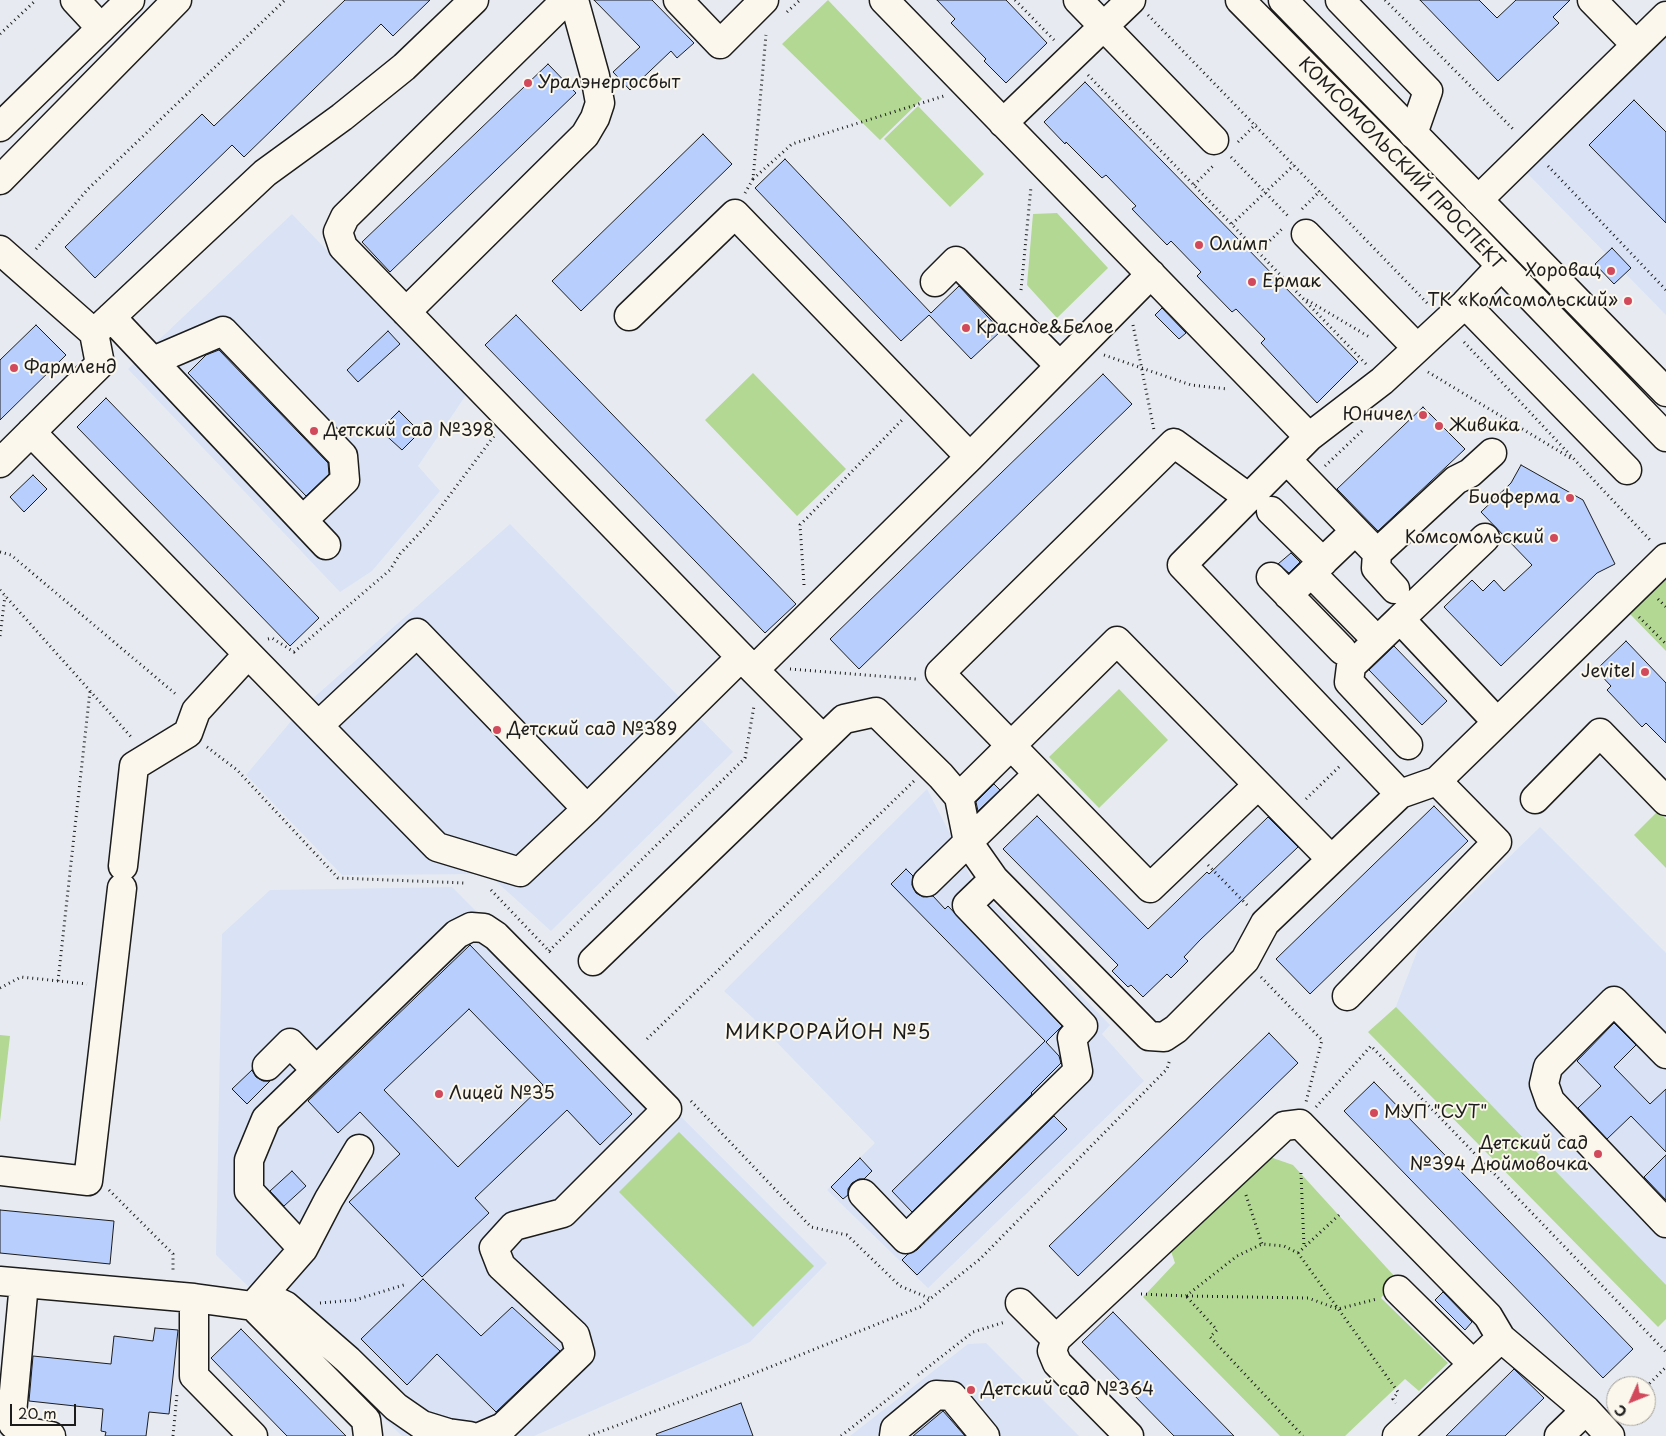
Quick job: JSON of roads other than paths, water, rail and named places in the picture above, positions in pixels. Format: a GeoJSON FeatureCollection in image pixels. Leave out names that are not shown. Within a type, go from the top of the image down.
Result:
{"type":"FeatureCollection","features":[{"type":"Feature","properties":{"kind":"main road"},"geometry":{"type":"LineString","coordinates":[[75,0],[101,28]]}},
{"type":"Feature","properties":{"kind":"main road"},"geometry":{"type":"LineString","coordinates":[[0,127],[130,0]]}},
{"type":"Feature","properties":{"kind":"main road"},"geometry":{"type":"LineString","coordinates":[[0,180],[177,0]]}},
{"type":"Feature","properties":{"kind":"main road"},"geometry":{"type":"LineString","coordinates":[[0,463],[100,364],[102,325],[265,173],[342,117],[404,67],[474,0]]}},
{"type":"Feature","properties":{"kind":"main road"},"geometry":{"type":"LineString","coordinates":[[566,0],[345,217],[338,232],[343,248],[822,739]]}},
{"type":"Feature","properties":{"kind":"main road"},"geometry":{"type":"LineString","coordinates":[[406,312],[586,136],[600,102],[595,76],[574,0]]}},
{"type":"Feature","properties":{"kind":"main road"},"geometry":{"type":"LineString","coordinates":[[678,0],[720,44],[775,6]]}},
{"type":"Feature","properties":{"kind":"main road"},"geometry":{"type":"LineString","coordinates":[[884,0],[1310,437]]}},
{"type":"Feature","properties":{"kind":"main road"},"geometry":{"type":"LineString","coordinates":[[1078,0],[1214,140]]}},
{"type":"Feature","properties":{"kind":"main road","name":"КОМСОМОЛЬСКИЙ ПРОСПЕКТ"},"geometry":{"type":"LineString","coordinates":[[1240,0],[1666,437]]}},
{"type":"Feature","properties":{"kind":"main road","name":"КОМСОМОЛЬСКИЙ ПРОСПЕКТ"},"geometry":{"type":"LineString","coordinates":[[1284,0],[1666,392]]}},
{"type":"Feature","properties":{"kind":"main road"},"geometry":{"type":"LineString","coordinates":[[1340,0],[1428,91],[1413,134]]}},
{"type":"Feature","properties":{"kind":"main road"},"geometry":{"type":"LineString","coordinates":[[1592,0],[1636,45]]}},
{"type":"Feature","properties":{"kind":"main road"},"geometry":{"type":"LineString","coordinates":[[1003,123],[1103,27],[1139,7]]}},
{"type":"Feature","properties":{"kind":"main road"},"geometry":{"type":"LineString","coordinates":[[1478,200],[1666,16]]}},
{"type":"Feature","properties":{"kind":"main road"},"geometry":{"type":"LineString","coordinates":[[629,316],[735,214],[970,457]]}},
{"type":"Feature","properties":{"kind":"main road"},"geometry":{"type":"LineString","coordinates":[[1306,234],[1411,353]]}},
{"type":"Feature","properties":{"kind":"main road"},"geometry":{"type":"LineString","coordinates":[[1400,794],[1182,565],[1260,504],[1287,460],[1310,437],[1382,381],[1466,304],[1522,245]]}},
{"type":"Feature","properties":{"kind":"main road"},"geometry":{"type":"LineString","coordinates":[[9,259],[153,361],[326,545]]}},
{"type":"Feature","properties":{"kind":"main road"},"geometry":{"type":"LineString","coordinates":[[935,282],[956,261],[1060,366]]}},
{"type":"Feature","properties":{"kind":"main road"},"geometry":{"type":"LineString","coordinates":[[31,432],[319,724],[437,847],[520,872],[587,809],[806,620],[1151,274]]}},
{"type":"Feature","properties":{"kind":"main road"},"geometry":{"type":"LineString","coordinates":[[1466,304],[1627,470]]}},
{"type":"Feature","properties":{"kind":"main road"},"geometry":{"type":"LineString","coordinates":[[153,361],[223,331],[343,456],[345,480],[302,520]]}},
{"type":"Feature","properties":{"kind":"main road"},"geometry":{"type":"LineString","coordinates":[[1591,360],[1613,369],[1666,424]]}},
{"type":"Feature","properties":{"kind":"main road"},"geometry":{"type":"LineString","coordinates":[[1258,785],[1150,888],[940,673],[1174,443],[1260,504],[1317,568],[1366,630]]}},
{"type":"Feature","properties":{"kind":"main road"},"geometry":{"type":"LineString","coordinates":[[1395,589],[1376,568],[1377,553],[1456,480],[1470,473],[1492,452]]}},
{"type":"Feature","properties":{"kind":"main road"},"geometry":{"type":"LineString","coordinates":[[1287,460],[1377,553]]}},
{"type":"Feature","properties":{"kind":"main road"},"geometry":{"type":"LineString","coordinates":[[1342,650],[1279,586],[1317,568],[1356,531]]}},
{"type":"Feature","properties":{"kind":"main road"},"geometry":{"type":"LineString","coordinates":[[1408,745],[1349,682],[1351,666],[1485,538]]}},
{"type":"Feature","properties":{"kind":"main road"},"geometry":{"type":"LineString","coordinates":[[593,960],[844,719],[876,712],[930,765],[959,797],[968,842],[994,879],[1149,1036],[1164,1037],[1176,1029],[1245,960],[1265,923],[1400,794],[1437,781],[1623,600],[1660,551]]}},
{"type":"Feature","properties":{"kind":"main road"},"geometry":{"type":"LineString","coordinates":[[1400,619],[1498,722]]}},
{"type":"Feature","properties":{"kind":"main road"},"geometry":{"type":"LineString","coordinates":[[319,724],[417,633],[587,809]]}},
{"type":"Feature","properties":{"kind":"main road"},"geometry":{"type":"LineString","coordinates":[[959,797],[1117,641],[1331,859]]}},
{"type":"Feature","properties":{"kind":"main road"},"geometry":{"type":"LineString","coordinates":[[0,1171],[88,1181],[134,766],[188,733],[196,711],[244,650]]}},
{"type":"Feature","properties":{"kind":"main road"},"geometry":{"type":"LineString","coordinates":[[1535,799],[1600,733],[1666,801]]}},
{"type":"Feature","properties":{"kind":"main road"},"geometry":{"type":"LineString","coordinates":[[927,882],[1038,774]]}},
{"type":"Feature","properties":{"kind":"main road"},"geometry":{"type":"LineString","coordinates":[[1347,996],[1497,842],[1437,781]]}},
{"type":"Feature","properties":{"kind":"main road"},"geometry":{"type":"LineString","coordinates":[[994,879],[968,905],[1083,1026]]}},
{"type":"Feature","properties":{"kind":"main road"},"geometry":{"type":"LineString","coordinates":[[1002,942],[1030,915]]}},
{"type":"Feature","properties":{"kind":"main road"},"geometry":{"type":"LineString","coordinates":[[303,1249],[248,1190],[249,1160],[266,1118],[457,934],[471,927],[484,928],[496,936],[667,1109],[563,1213],[514,1226],[494,1248],[501,1266],[575,1335],[580,1352],[503,1427],[482,1436]]}},
{"type":"Feature","properties":{"kind":"main road"},"geometry":{"type":"LineString","coordinates":[[863,1194],[906,1239],[1078,1071],[1072,1038],[1111,999]]}},
{"type":"Feature","properties":{"kind":"main road"},"geometry":{"type":"LineString","coordinates":[[1666,1054],[1614,1001],[1548,1067],[1544,1084],[1550,1101],[1666,1223]]}},
{"type":"Feature","properties":{"kind":"main road"},"geometry":{"type":"LineString","coordinates":[[267,1066],[290,1043],[316,1070]]}},
{"type":"Feature","properties":{"kind":"main road"},"geometry":{"type":"LineString","coordinates":[[1129,1436],[1057,1363],[1052,1352],[1056,1339],[1284,1126],[1300,1124],[1488,1316],[1501,1338],[1586,1410],[1610,1436]]}},
{"type":"Feature","properties":{"kind":"main road"},"geometry":{"type":"LineString","coordinates":[[267,1302],[303,1249],[329,1199],[359,1148]]}},
{"type":"Feature","properties":{"kind":"main road"},"geometry":{"type":"LineString","coordinates":[[50,1436],[21,1431],[13,1424],[12,1282],[184,1297],[267,1302],[348,1360],[396,1407],[422,1424],[448,1434],[470,1436]]}},
{"type":"Feature","properties":{"kind":"main road"},"geometry":{"type":"LineString","coordinates":[[1390,1294],[1473,1364]]}},
{"type":"Feature","properties":{"kind":"main road"},"geometry":{"type":"LineString","coordinates":[[184,1297],[194,1376],[253,1436]]}},
{"type":"Feature","properties":{"kind":"main road"},"geometry":{"type":"LineString","coordinates":[[267,1302],[366,1420],[368,1436]]}},
{"type":"Feature","properties":{"kind":"main road"},"geometry":{"type":"LineString","coordinates":[[1026,1309],[1056,1339]]}},
{"type":"Feature","properties":{"kind":"main road"},"geometry":{"type":"LineString","coordinates":[[1405,1429],[1501,1338]]}},
{"type":"Feature","properties":{"kind":"main road"},"geometry":{"type":"LineString","coordinates":[[894,1436],[895,1429],[936,1395],[952,1396],[985,1436]]}},
{"type":"Feature","properties":{"kind":"main road"},"geometry":{"type":"LineString","coordinates":[[1560,1436],[1586,1410]]}},
{"type":"Feature","properties":{"kind":"place","name":"Уралэнергосбыт"},"geometry":{"type":"Point","coordinates":[528,83]}},
{"type":"Feature","properties":{"kind":"place","name":"Олимп"},"geometry":{"type":"Point","coordinates":[1199,245]}},
{"type":"Feature","properties":{"kind":"place","name":"Хоровац"},"geometry":{"type":"Point","coordinates":[1611,271]}},
{"type":"Feature","properties":{"kind":"place","name":"Ермак"},"geometry":{"type":"Point","coordinates":[1252,282]}},
{"type":"Feature","properties":{"kind":"place","name":"ТК «Комсомольский»"},"geometry":{"type":"Point","coordinates":[1628,301]}},
{"type":"Feature","properties":{"kind":"place","name":"Красное&Белое"},"geometry":{"type":"Point","coordinates":[966,328]}},
{"type":"Feature","properties":{"kind":"place","name":"Фармленд"},"geometry":{"type":"Point","coordinates":[14,368]}},
{"type":"Feature","properties":{"kind":"place","name":"Юничел"},"geometry":{"type":"Point","coordinates":[1423,415]}},
{"type":"Feature","properties":{"kind":"place","name":"Живика"},"geometry":{"type":"Point","coordinates":[1439,426]}},
{"type":"Feature","properties":{"kind":"place","name":"Детский сад №398"},"geometry":{"type":"Point","coordinates":[314,431]}},
{"type":"Feature","properties":{"kind":"place","name":"Биоферма"},"geometry":{"type":"Point","coordinates":[1570,498]}},
{"type":"Feature","properties":{"kind":"place","name":"Комсомольский"},"geometry":{"type":"Point","coordinates":[1554,538]}},
{"type":"Feature","properties":{"kind":"place","name":"Jevitel"},"geometry":{"type":"Point","coordinates":[1645,672]}},
{"type":"Feature","properties":{"kind":"place","name":"Детский сад №389"},"geometry":{"type":"Point","coordinates":[497,730]}},
{"type":"Feature","properties":{"kind":"place","name":"Лицей №35"},"geometry":{"type":"Point","coordinates":[439,1094]}},
{"type":"Feature","properties":{"kind":"place","name":"МУП \"СУТ\""},"geometry":{"type":"Point","coordinates":[1374,1113]}},
{"type":"Feature","properties":{"kind":"place","name":"Детский сад №394 Дюймовочка"},"geometry":{"type":"Point","coordinates":[1598,1154]}},
{"type":"Feature","properties":{"kind":"place","name":"Детский сад №364"},"geometry":{"type":"Point","coordinates":[971,1390]}},
{"type":"Feature","properties":{"kind":"district","name":"МИКРОРАЙОН №5"},"geometry":{"type":"Point","coordinates":[828,1033]}}]}
